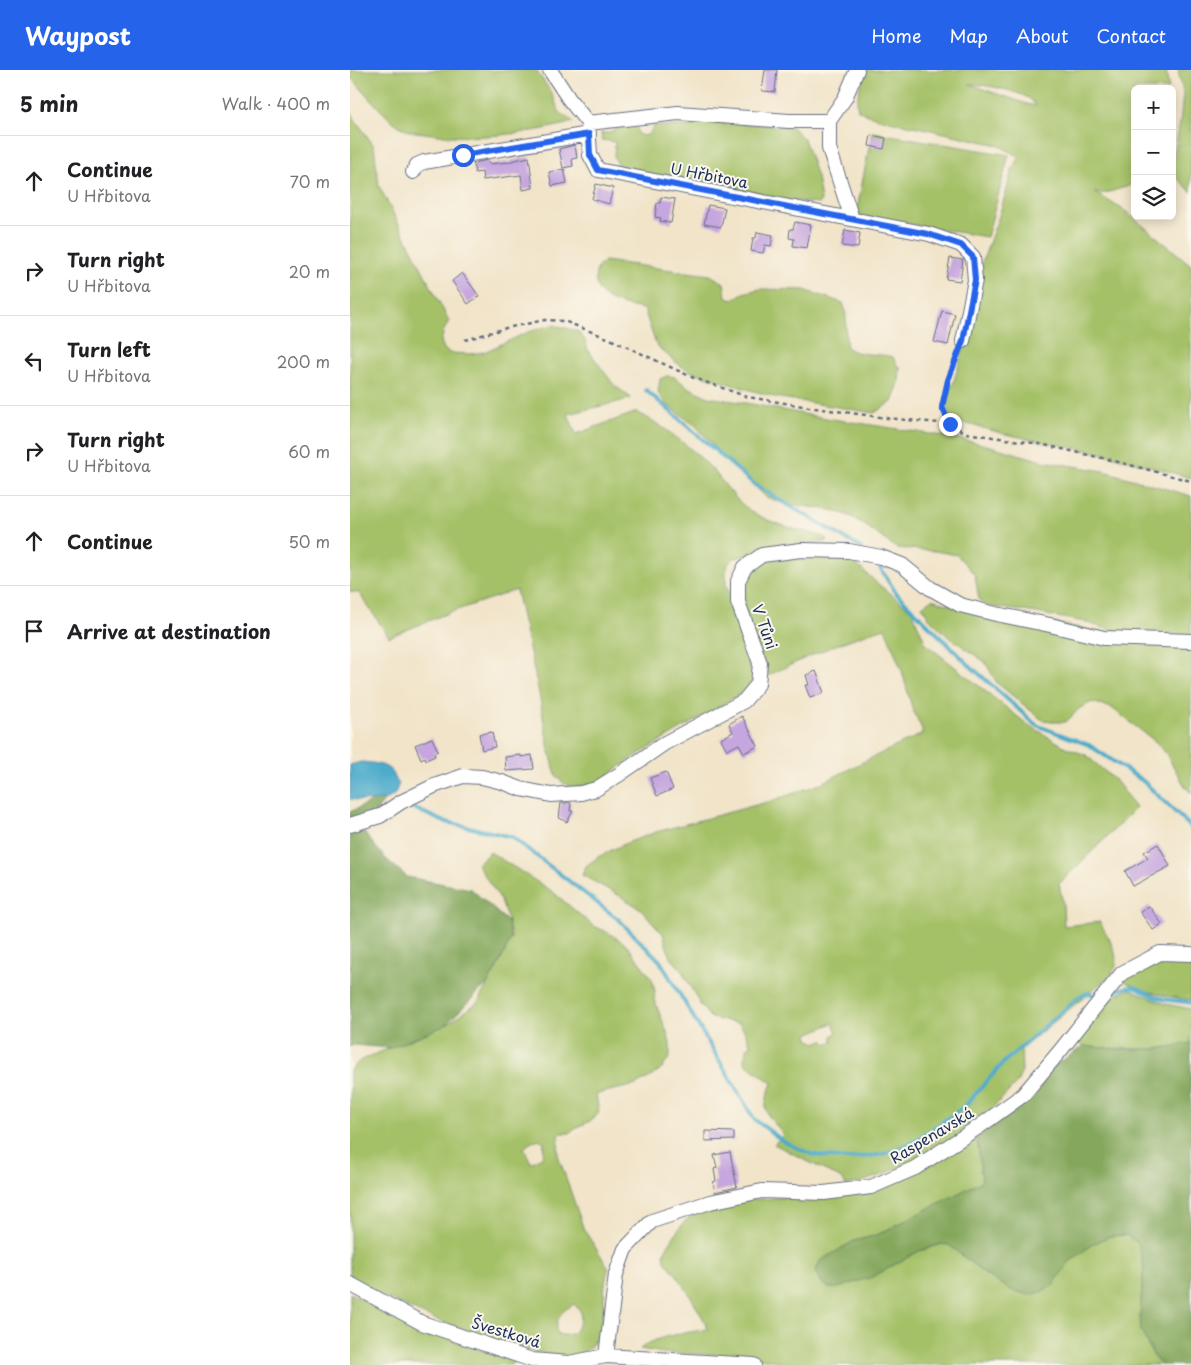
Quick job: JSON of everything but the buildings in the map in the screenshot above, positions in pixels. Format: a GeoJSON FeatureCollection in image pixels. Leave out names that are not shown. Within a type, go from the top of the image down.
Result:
{"type":"FeatureCollection","features":[{"type":"Feature","properties":{"kind":"street"},"geometry":{"type":"LineString","coordinates":[[550,70],[588,129]]}},
{"type":"Feature","properties":{"kind":"street"},"geometry":{"type":"LineString","coordinates":[[852,219],[829,148],[830,121],[845,98],[857,70]]}},
{"type":"Feature","properties":{"kind":"street"},"geometry":{"type":"LineString","coordinates":[[413,172],[417,165],[424,162],[678,113],[789,121],[830,121]]}},
{"type":"Feature","properties":{"kind":"street","name":"U Hřbitova"},"geometry":{"type":"LineString","coordinates":[[588,129],[590,155],[598,170],[928,234],[961,245],[973,257],[975,280],[963,341]]}},
{"type":"Feature","properties":{"kind":"street","name":"V Tůni"},"geometry":{"type":"LineString","coordinates":[[350,825],[380,816],[401,802],[434,786],[463,776],[482,777],[521,789],[551,795],[580,793],[596,789],[665,743],[744,701],[758,684],[760,663],[738,602],[738,581],[745,567],[762,555],[801,550],[849,551],[881,557],[902,565],[930,588],[960,604],[978,610],[1104,638],[1191,641]]}},
{"type":"Feature","properties":{"kind":"street","name":"Raspenavská"},"geometry":{"type":"LineString","coordinates":[[606,1356],[616,1274],[625,1249],[652,1221],[710,1202],[762,1192],[824,1193],[871,1187],[915,1168],[980,1126],[1023,1095],[1122,972],[1160,953],[1191,954]]}},
{"type":"Feature","properties":{"kind":"street","name":"Švestková"},"geometry":{"type":"LineString","coordinates":[[350,1284],[422,1323],[532,1360],[569,1363],[606,1356],[754,1365]]}},
{"type":"Feature","properties":{"kind":"path"},"geometry":{"type":"LineString","coordinates":[[465,340],[506,328],[545,320],[564,321],[610,339],[694,378],[748,396],[878,417],[950,424],[966,433],[1049,446],[1191,481]]}},
{"type":"Feature","properties":{"kind":"path"},"geometry":{"type":"LineString","coordinates":[[950,424],[942,407],[948,380],[963,341]]}},
{"type":"Feature","properties":{"kind":"green space"},"geometry":{"type":"Polygon","coordinates":[[[350,70],[536,70],[551,92],[560,113],[574,122],[538,130],[500,135],[461,136],[408,131],[390,119],[376,106],[350,77],[350,70]]]}},
{"type":"Feature","properties":{"kind":"green space"},"geometry":{"type":"Polygon","coordinates":[[[865,70],[1166,70],[1168,85],[1131,85],[1131,185],[1106,193],[1095,193],[1124,210],[1131,216],[1131,220],[1136,220],[1191,265],[1191,478],[1114,456],[1005,434],[952,420],[947,408],[947,397],[954,381],[967,337],[979,271],[1000,213],[1013,167],[1020,157],[998,145],[868,115],[858,110],[858,95],[865,70]],[[969,84],[1036,106],[1032,100],[1026,97],[992,87],[969,84]]]}},
{"type":"Feature","properties":{"kind":"green space"},"geometry":{"type":"Polygon","coordinates":[[[1178,70],[1191,70],[1191,192],[1176,177],[1176,144],[1183,93],[1178,70]]]}},
{"type":"Feature","properties":{"kind":"green space"},"geometry":{"type":"Polygon","coordinates":[[[350,112],[374,146],[379,186],[449,321],[441,341],[444,349],[449,353],[470,354],[484,352],[528,332],[553,325],[578,331],[584,339],[588,350],[614,385],[631,398],[568,414],[576,434],[637,412],[668,431],[696,453],[713,470],[731,493],[751,511],[780,525],[827,539],[826,542],[784,545],[760,550],[734,558],[728,564],[726,584],[746,638],[754,668],[753,680],[748,688],[740,694],[634,757],[597,783],[573,788],[562,782],[556,775],[516,590],[448,613],[389,637],[359,593],[350,592],[350,112]]]}},
{"type":"Feature","properties":{"kind":"green space"},"geometry":{"type":"Polygon","coordinates":[[[691,120],[792,127],[804,139],[817,177],[821,200],[819,204],[780,199],[700,179],[684,181],[618,170],[614,157],[615,142],[602,140],[601,133],[609,133],[621,126],[636,125],[638,134],[643,136],[649,134],[654,126],[686,126],[691,120]]]}},
{"type":"Feature","properties":{"kind":"green space"},"geometry":{"type":"Polygon","coordinates":[[[872,132],[1009,155],[987,237],[856,215],[872,132]]]}},
{"type":"Feature","properties":{"kind":"green space"},"geometry":{"type":"Polygon","coordinates":[[[604,261],[710,275],[724,283],[726,297],[732,300],[743,293],[760,289],[804,290],[843,303],[846,314],[847,348],[857,352],[893,357],[900,367],[899,383],[892,402],[874,413],[775,397],[690,371],[656,345],[644,309],[614,302],[603,295],[597,287],[595,279],[598,267],[604,261]]]}},
{"type":"Feature","properties":{"kind":"green space"},"geometry":{"type":"Polygon","coordinates":[[[667,376],[675,377],[686,386],[708,397],[819,417],[950,437],[1043,461],[1104,471],[1191,496],[1191,635],[1113,631],[1085,622],[987,606],[979,600],[975,575],[957,555],[896,548],[850,516],[831,510],[782,503],[766,497],[718,451],[696,426],[667,405],[658,393],[660,379],[667,376]]]}},
{"type":"Feature","properties":{"kind":"green space"},"geometry":{"type":"Polygon","coordinates":[[[798,553],[847,556],[912,611],[926,644],[1027,724],[1067,748],[1086,755],[1117,782],[1136,808],[1059,884],[1063,903],[1064,926],[1100,922],[1116,957],[1115,968],[1107,978],[1021,1049],[1022,1071],[1017,1083],[975,1126],[933,1151],[887,1173],[856,1184],[846,1185],[840,1178],[774,1144],[783,1135],[767,1112],[766,1101],[772,1083],[746,1064],[744,1060],[747,1048],[751,1046],[739,1023],[711,1018],[701,1006],[681,969],[670,957],[663,934],[641,909],[582,875],[586,866],[598,857],[624,844],[656,832],[771,801],[820,784],[922,734],[922,729],[912,708],[902,671],[885,628],[809,656],[765,677],[740,597],[743,577],[764,560],[798,553]],[[833,1023],[808,1034],[809,1039],[815,1043],[823,1040],[827,1044],[833,1041],[832,1036],[837,1032],[833,1023]]]}},
{"type":"Feature","properties":{"kind":"green space"},"geometry":{"type":"Polygon","coordinates":[[[932,599],[943,603],[1191,648],[1191,793],[1156,742],[1112,708],[1092,702],[1080,708],[1066,722],[1050,722],[1041,719],[997,683],[985,662],[945,634],[929,618],[922,606],[932,599]]]}},
{"type":"Feature","properties":{"kind":"green space"},"geometry":{"type":"Polygon","coordinates":[[[390,793],[362,830],[384,857],[407,877],[471,889],[508,922],[511,938],[488,983],[444,1026],[390,1048],[353,1045],[350,1047],[350,812],[390,793]]]}},
{"type":"Feature","properties":{"kind":"green space"},"geometry":{"type":"Polygon","coordinates":[[[490,852],[553,892],[592,925],[627,945],[652,979],[655,991],[654,1000],[670,1044],[670,1057],[663,1067],[652,1076],[636,1085],[596,1094],[599,1113],[570,1133],[559,1133],[558,1155],[584,1230],[609,1268],[606,1277],[602,1324],[599,1333],[590,1347],[584,1352],[572,1356],[558,1357],[521,1348],[448,1325],[381,1296],[350,1274],[350,1070],[361,1060],[447,1024],[477,1003],[511,938],[507,917],[500,899],[477,864],[490,852]],[[539,1139],[524,1148],[531,1163],[543,1156],[544,1142],[539,1139]],[[574,1304],[563,1312],[557,1321],[556,1331],[559,1335],[574,1333],[580,1322],[581,1312],[574,1304]]]}},
{"type":"Feature","properties":{"kind":"green space"},"geometry":{"type":"Polygon","coordinates":[[[1191,959],[1191,1000],[1156,993],[1122,980],[1151,960],[1191,959]]]}},
{"type":"Feature","properties":{"kind":"green space"},"geometry":{"type":"Polygon","coordinates":[[[1130,989],[1166,1004],[1191,1009],[1191,1043],[1156,1049],[1114,1049],[1084,1046],[1077,1042],[1079,1034],[1105,998],[1113,1000],[1117,994],[1130,989]]]}},
{"type":"Feature","properties":{"kind":"green space"},"geometry":{"type":"Polygon","coordinates":[[[1191,1043],[1191,1365],[1163,1365],[1156,1360],[1141,1331],[1140,1316],[1144,1267],[1138,1243],[1126,1235],[1110,1236],[1091,1245],[1069,1262],[1053,1285],[1041,1292],[1029,1295],[1011,1290],[986,1275],[949,1245],[941,1244],[919,1251],[872,1277],[838,1288],[829,1288],[821,1282],[816,1271],[820,1261],[854,1241],[877,1235],[982,1181],[977,1138],[1030,1082],[1084,1046],[1114,1049],[1156,1049],[1191,1043]]]}},
{"type":"Feature","properties":{"kind":"green space"},"geometry":{"type":"Polygon","coordinates":[[[977,1138],[983,1181],[877,1235],[854,1241],[820,1261],[816,1271],[872,1277],[919,1251],[941,1244],[949,1245],[986,1275],[1011,1290],[1053,1285],[1069,1262],[1091,1245],[1110,1236],[1126,1235],[1138,1243],[1144,1267],[1141,1299],[1148,1346],[1156,1360],[1163,1365],[799,1365],[744,1355],[663,1353],[640,1349],[663,1338],[708,1329],[690,1295],[665,1261],[664,1252],[686,1220],[696,1213],[749,1200],[790,1197],[902,1179],[977,1138]]]}},
{"type":"Feature","properties":{"kind":"green space"},"geometry":{"type":"Polygon","coordinates":[[[350,1293],[387,1313],[432,1333],[515,1361],[511,1365],[350,1365],[350,1293]]]}},
{"type":"Feature","properties":{"kind":"water"},"geometry":{"type":"Polygon","coordinates":[[[361,762],[387,767],[393,773],[399,784],[394,795],[390,798],[379,800],[350,799],[350,765],[361,762]]]}},
{"type":"Feature","properties":{"kind":"waterway"},"geometry":{"type":"LineString","coordinates":[[646,390],[755,485],[861,548]]}},
{"type":"Feature","properties":{"kind":"waterway"},"geometry":{"type":"LineString","coordinates":[[875,560],[896,593],[966,662],[1036,725],[1089,745],[1143,781],[1191,827]]}},
{"type":"Feature","properties":{"kind":"waterway"},"geometry":{"type":"LineString","coordinates":[[409,806],[442,821],[512,837],[618,919],[660,961],[754,1119],[784,1142],[813,1155],[847,1159],[883,1154],[914,1142],[964,1107],[1004,1062],[1080,996],[1089,993],[1095,995]]}},
{"type":"Feature","properties":{"kind":"waterway"},"geometry":{"type":"LineString","coordinates":[[1114,991],[1130,987],[1140,989],[1155,997],[1191,1003]]}},
{"type":"Feature","properties":{"kind":"route"},"geometry":{"type":"LineString","coordinates":[[463,155],[589,134],[590,155],[598,170],[928,234],[961,245],[973,257],[975,280],[963,341],[948,380],[942,407],[950,424]]}}]}
